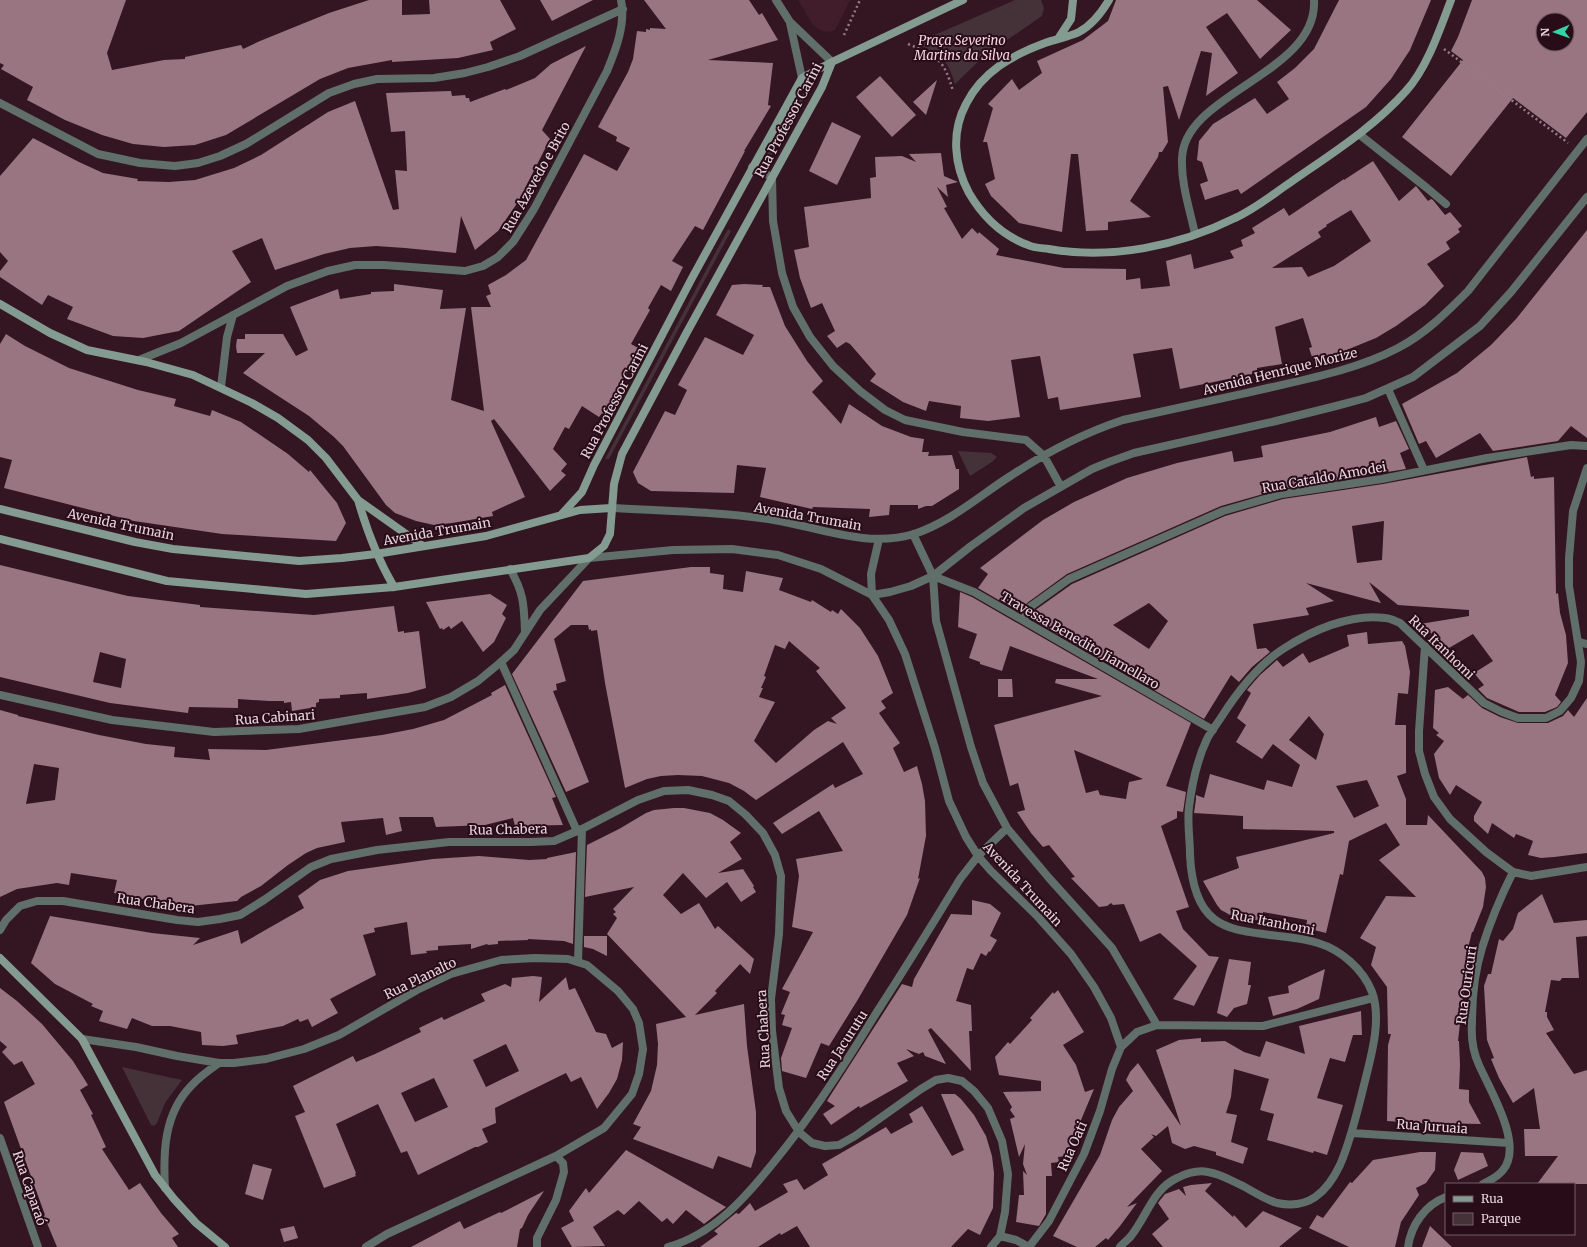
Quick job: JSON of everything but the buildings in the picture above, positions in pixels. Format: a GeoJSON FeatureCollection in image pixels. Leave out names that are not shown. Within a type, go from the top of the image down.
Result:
{"type":"FeatureCollection","features":[{"type":"Feature","properties":{"kind":"main road"},"geometry":{"type":"LineString","coordinates":[[832,62],[963,0]]}},
{"type":"Feature","properties":{"kind":"main road"},"geometry":{"type":"LineString","coordinates":[[1058,39],[1071,19],[1073,0]]}},
{"type":"Feature","properties":{"kind":"main road"},"geometry":{"type":"LineString","coordinates":[[1109,0],[1101,14],[1079,32],[1018,54],[1000,64],[981,80],[966,104],[956,134],[956,157],[964,183],[977,206],[991,223],[1012,237],[1030,246],[1067,252],[1098,253],[1142,249],[1179,240],[1236,218],[1360,135],[1407,90],[1420,70],[1452,0]]}},
{"type":"Feature","properties":{"kind":"main road","name":"Rua Professor Carini"},"geometry":{"type":"LineString","coordinates":[[561,514],[582,492],[594,465],[696,271],[752,166],[802,78],[832,62]]}},
{"type":"Feature","properties":{"kind":"main road","name":"Rua Professor Carini"},"geometry":{"type":"LineString","coordinates":[[589,558],[604,546],[610,534],[614,484],[622,454],[822,87],[832,62]]}},
{"type":"Feature","properties":{"kind":"main road"},"geometry":{"type":"LineString","coordinates":[[0,304],[50,333],[88,350],[139,360],[193,375],[252,402],[278,418],[308,440],[326,458],[358,500],[423,546]]}},
{"type":"Feature","properties":{"kind":"main road"},"geometry":{"type":"LineString","coordinates":[[358,500],[365,525],[376,554],[394,587]]}},
{"type":"Feature","properties":{"kind":"main road","name":"Avenida Trumain"},"geometry":{"type":"LineString","coordinates":[[0,509],[136,542],[173,549],[299,561],[376,554],[486,536],[561,514],[580,510],[611,508]]}},
{"type":"Feature","properties":{"kind":"main road","name":"Avenida Trumain"},"geometry":{"type":"LineString","coordinates":[[0,540],[167,581],[306,594],[394,587],[589,558]]}},
{"type":"Feature","properties":{"kind":"main road"},"geometry":{"type":"LineString","coordinates":[[0,958],[82,1039],[155,1175],[174,1199],[196,1222],[225,1247]]}},
{"type":"Feature","properties":{"kind":"street","name":"Rua Azevedo e Brito"},"geometry":{"type":"LineString","coordinates":[[139,360],[182,343],[233,316],[248,305],[287,286],[328,271],[355,265],[384,265],[465,271],[483,266],[498,258],[513,242],[534,209],[607,71],[616,48],[621,29],[623,9],[621,0]]}},
{"type":"Feature","properties":{"kind":"street"},"geometry":{"type":"LineString","coordinates":[[776,0],[790,22],[832,62]]}},
{"type":"Feature","properties":{"kind":"street"},"geometry":{"type":"LineString","coordinates":[[1195,234],[1184,183],[1182,158],[1184,147],[1192,131],[1201,119],[1217,105],[1290,53],[1301,40],[1310,24],[1314,0]]}},
{"type":"Feature","properties":{"kind":"street"},"geometry":{"type":"LineString","coordinates":[[0,103],[98,154],[140,163],[175,166],[198,163],[220,156],[246,144],[329,93],[354,84],[377,79],[434,78],[480,69],[520,56],[623,9]]}},
{"type":"Feature","properties":{"kind":"street"},"geometry":{"type":"LineString","coordinates":[[790,22],[802,78]]}},
{"type":"Feature","properties":{"kind":"street"},"geometry":{"type":"LineString","coordinates":[[1360,135],[1428,188],[1446,204]]}},
{"type":"Feature","properties":{"kind":"street","name":"Avenida Henrique Morize"},"geometry":{"type":"LineString","coordinates":[[913,534],[935,526],[1012,475],[1066,443],[1103,427],[1124,420],[1361,364],[1398,348],[1447,312],[1468,291],[1587,139]]}},
{"type":"Feature","properties":{"kind":"street"},"geometry":{"type":"LineString","coordinates":[[752,166],[772,177],[773,221],[782,273],[793,307],[810,337],[833,366],[885,410],[905,420],[963,432],[1026,440],[1044,456],[1061,487]]}},
{"type":"Feature","properties":{"kind":"street"},"geometry":{"type":"LineString","coordinates":[[879,539],[871,574],[872,595],[911,586],[933,576],[971,546],[1024,508],[1092,469],[1134,453],[1286,419],[1366,398],[1413,377],[1480,326],[1510,292],[1587,197]]}},
{"type":"Feature","properties":{"kind":"street"},"geometry":{"type":"LineString","coordinates":[[221,387],[227,337],[233,316]]}},
{"type":"Feature","properties":{"kind":"street"},"geometry":{"type":"LineString","coordinates":[[1388,389],[1424,470]]}},
{"type":"Feature","properties":{"kind":"street","name":"Rua Cataldo Amodei"},"geometry":{"type":"LineString","coordinates":[[1023,620],[1030,607],[1069,579],[1223,511],[1282,494],[1382,479],[1487,458],[1564,446],[1587,446]]}},
{"type":"Feature","properties":{"kind":"street","name":"Rua Itanhomi"},"geometry":{"type":"LineString","coordinates":[[1120,1247],[1132,1236],[1153,1200],[1164,1185],[1178,1177],[1195,1171],[1211,1172],[1276,1202],[1290,1204],[1306,1203],[1318,1196],[1328,1186],[1340,1165],[1352,1133],[1373,1051],[1375,1013],[1372,994],[1361,972],[1344,955],[1318,943],[1245,932],[1225,926],[1212,917],[1200,905],[1191,867],[1189,810],[1193,782],[1200,757],[1208,738],[1244,684],[1282,650],[1315,632],[1339,622],[1359,618],[1386,618],[1400,622],[1484,703],[1502,712],[1518,718],[1531,719],[1546,718],[1560,711],[1571,698],[1579,681],[1583,643],[1569,586],[1569,558],[1573,511],[1587,468]]}},
{"type":"Feature","properties":{"kind":"street","name":"Avenida Trumain"},"geometry":{"type":"LineString","coordinates":[[611,508],[775,520],[857,538],[896,538],[913,534],[933,576],[936,621],[971,747],[983,783],[1007,828],[1049,878],[1112,948],[1157,1025]]}},
{"type":"Feature","properties":{"kind":"street","name":"Avenida Trumain"},"geometry":{"type":"LineString","coordinates":[[589,558],[673,550],[740,550],[778,556],[821,569],[872,595],[889,620],[905,654],[935,748],[949,801],[966,837],[978,856],[1038,917],[1071,954],[1094,987],[1111,1018],[1122,1047]]}},
{"type":"Feature","properties":{"kind":"street","name":"Rua Cabinari"},"geometry":{"type":"LineString","coordinates":[[0,695],[106,719],[161,727],[214,732],[299,729],[425,707],[451,697],[478,681],[501,662],[514,650],[540,610],[589,558]]}},
{"type":"Feature","properties":{"kind":"street"},"geometry":{"type":"LineString","coordinates":[[510,569],[522,593],[525,632]]}},
{"type":"Feature","properties":{"kind":"street","name":"Travessa Benedito Jiamellaro"},"geometry":{"type":"LineString","coordinates":[[933,576],[974,592],[1213,730]]}},
{"type":"Feature","properties":{"kind":"street"},"geometry":{"type":"LineString","coordinates":[[1425,646],[1419,731],[1420,750],[1429,785],[1434,797],[1450,820],[1486,852],[1513,872],[1531,876],[1587,867]]}},
{"type":"Feature","properties":{"kind":"street"},"geometry":{"type":"LineString","coordinates":[[501,662],[579,830],[578,962]]}},
{"type":"Feature","properties":{"kind":"street","name":"Rua Chabera"},"geometry":{"type":"LineString","coordinates":[[0,930],[6,920],[20,906],[37,901],[63,901],[198,922],[220,919],[240,915],[312,867],[331,859],[377,850],[449,842],[554,841],[638,800],[664,791],[688,790],[712,795],[729,802],[746,815],[763,833],[775,855],[781,876],[779,934],[771,999],[772,1031],[778,1088],[786,1110],[799,1132]]}},
{"type":"Feature","properties":{"kind":"street","name":"Rua Jacurutu"},"geometry":{"type":"LineString","coordinates":[[668,1247],[689,1240],[705,1231],[731,1210],[747,1194],[799,1132],[847,1061],[960,879],[978,856],[1007,828]]}},
{"type":"Feature","properties":{"kind":"street","name":"Rua Ouricuri"},"geometry":{"type":"LineString","coordinates":[[1485,1183],[1495,1178],[1504,1169],[1508,1158],[1509,1143],[1506,1124],[1478,1064],[1472,1044],[1474,999],[1481,949],[1499,901],[1513,872]]}},
{"type":"Feature","properties":{"kind":"street","name":"Rua Planalto"},"geometry":{"type":"LineString","coordinates":[[82,1039],[136,1047],[219,1063],[234,1063],[266,1059],[304,1049],[339,1035],[417,990],[451,974],[501,960],[535,958],[568,959],[587,965],[618,991],[633,1009],[639,1023],[643,1049],[639,1074],[632,1094],[604,1128],[556,1156],[387,1234],[366,1247]]}},
{"type":"Feature","properties":{"kind":"street"},"geometry":{"type":"LineString","coordinates":[[1122,1047],[1137,1032],[1157,1025],[1263,1026],[1373,998]]}},
{"type":"Feature","properties":{"kind":"street","name":"Rua Oati"},"geometry":{"type":"LineString","coordinates":[[1029,1247],[1049,1222],[1084,1154],[1100,1111],[1112,1069],[1122,1047]]}},
{"type":"Feature","properties":{"kind":"street"},"geometry":{"type":"LineString","coordinates":[[165,1188],[164,1161],[166,1137],[171,1117],[190,1087],[219,1063]]}},
{"type":"Feature","properties":{"kind":"street"},"geometry":{"type":"LineString","coordinates":[[799,1132],[812,1143],[825,1146],[839,1145],[855,1136],[920,1089],[936,1080],[948,1078],[962,1081],[974,1091],[988,1108],[1002,1141],[1008,1174],[1005,1212],[1000,1236],[991,1247]]}},
{"type":"Feature","properties":{"kind":"street","name":"Rua Juruaia"},"geometry":{"type":"LineString","coordinates":[[1352,1133],[1509,1143]]}},
{"type":"Feature","properties":{"kind":"street","name":"Rua Caparaó"},"geometry":{"type":"LineString","coordinates":[[0,1138],[38,1247]]}},
{"type":"Feature","properties":{"kind":"street"},"geometry":{"type":"LineString","coordinates":[[537,1247],[537,1238],[556,1200],[564,1172],[563,1163],[556,1156]]}},
{"type":"Feature","properties":{"kind":"street"},"geometry":{"type":"LineString","coordinates":[[1408,1247],[1415,1222],[1427,1209],[1445,1198]]}},
{"type":"Feature","properties":{"kind":"street"},"geometry":{"type":"LineString","coordinates":[[1000,1236],[1016,1240],[1029,1247]]}},
{"type":"Feature","properties":{"kind":"path"},"geometry":{"type":"LineString","coordinates":[[844,35],[860,0]]}},
{"type":"Feature","properties":{"kind":"path"},"geometry":{"type":"LineString","coordinates":[[1434,41],[1578,150]]}},
{"type":"Feature","properties":{"kind":"path"},"geometry":{"type":"LineString","coordinates":[[908,44],[931,53],[940,61],[947,72],[953,91]]}},
{"type":"Feature","properties":{"kind":"shaded area"},"geometry":{"type":"Polygon","coordinates":[[[798,0],[850,0],[835,30],[830,32],[822,31],[813,25],[798,0]]]}},
{"type":"Feature","properties":{"kind":"green space","name":"Praça Severino Martins da Silva"},"geometry":{"type":"Polygon","coordinates":[[[1015,0],[1041,0],[1044,8],[1042,16],[984,56],[955,84],[949,67],[942,58],[916,43],[1015,0]]]}},
{"type":"Feature","properties":{"kind":"green space"},"geometry":{"type":"Polygon","coordinates":[[[810,83],[813,85],[766,163],[764,160],[810,83]]]}},
{"type":"Feature","properties":{"kind":"green space"},"geometry":{"type":"Polygon","coordinates":[[[728,229],[731,231],[609,459],[605,459],[728,229]]]}},
{"type":"Feature","properties":{"kind":"green space"},"geometry":{"type":"Polygon","coordinates":[[[958,451],[991,453],[997,457],[992,462],[970,476],[958,451]]]}},
{"type":"Feature","properties":{"kind":"green space"},"geometry":{"type":"Polygon","coordinates":[[[122,1067],[182,1080],[165,1103],[157,1123],[154,1126],[151,1125],[122,1067]]]}}]}
